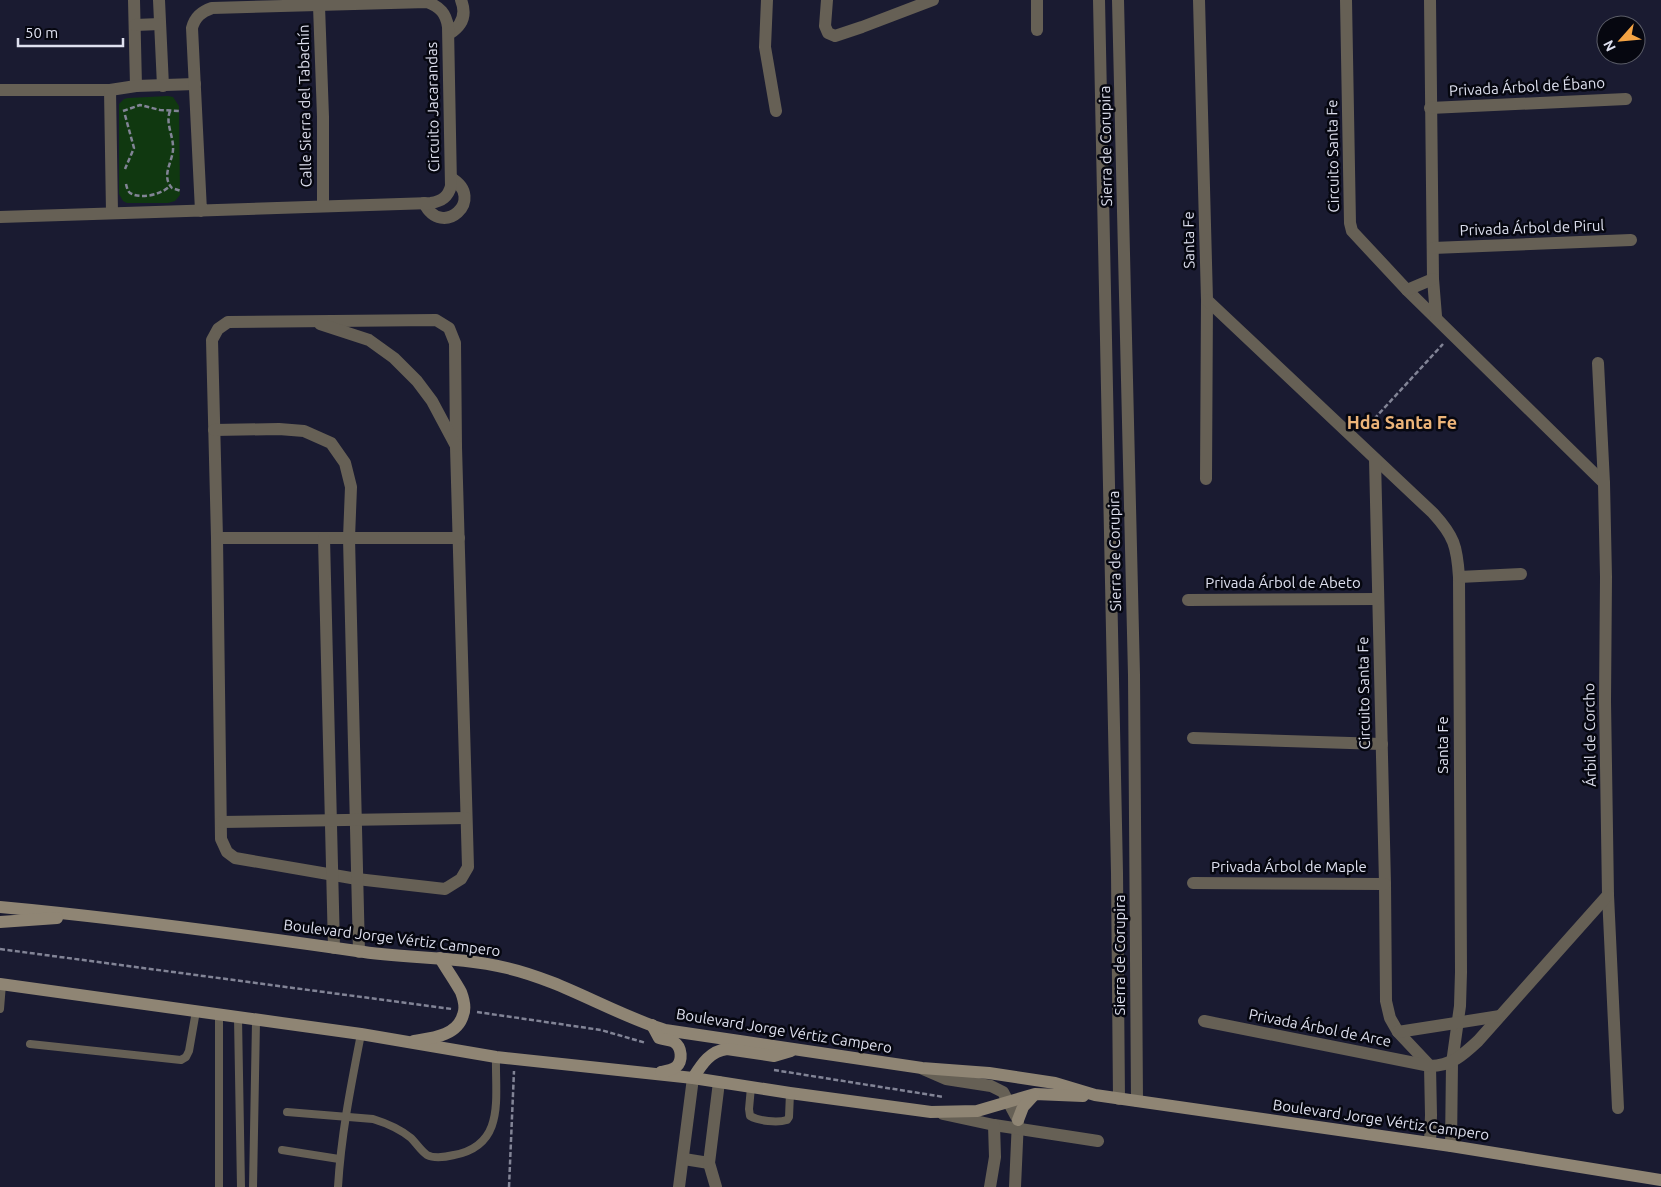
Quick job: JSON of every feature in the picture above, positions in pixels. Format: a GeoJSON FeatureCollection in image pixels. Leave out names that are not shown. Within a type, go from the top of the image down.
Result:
{"type":"FeatureCollection","features":[{"type":"Feature","properties":{"kind":"main road","name":"Boulevard Jorge Vértiz Campero"},"geometry":{"type":"LineString","coordinates":[[0,907],[86,915],[359,952],[483,963],[530,974],[631,1018],[666,1030],[922,1068],[989,1073],[1055,1083],[1095,1095],[1119,1099],[1451,1146],[1647,1183],[1661,1180]]}},
{"type":"Feature","properties":{"kind":"main road"},"geometry":{"type":"LineString","coordinates":[[0,922],[86,915]]}},
{"type":"Feature","properties":{"kind":"main road"},"geometry":{"type":"LineString","coordinates":[[401,1042],[446,1034],[456,1028],[462,1021],[465,1011],[463,998],[440,958]]}},
{"type":"Feature","properties":{"kind":"main road","name":"Boulevard Jorge Vértiz Campero"},"geometry":{"type":"LineString","coordinates":[[1,984],[360,1034],[514,1060],[693,1078],[931,1112],[969,1112],[1035,1094],[1063,1096],[1095,1095]]}},
{"type":"Feature","properties":{"kind":"main road"},"geometry":{"type":"LineString","coordinates":[[652,1025],[659,1038],[677,1044],[681,1053],[680,1062],[677,1066],[673,1069],[654,1074]]}},
{"type":"Feature","properties":{"kind":"main road"},"geometry":{"type":"LineString","coordinates":[[693,1078],[712,1054],[722,1050],[727,1049],[774,1056],[795,1049]]}},
{"type":"Feature","properties":{"kind":"main road"},"geometry":{"type":"LineString","coordinates":[[1018,1124],[1023,1107],[1035,1094]]}},
{"type":"Feature","properties":{"kind":"street"},"geometry":{"type":"LineString","coordinates":[[134,0],[136,86]]}},
{"type":"Feature","properties":{"kind":"street"},"geometry":{"type":"LineString","coordinates":[[159,0],[163,86]]}},
{"type":"Feature","properties":{"kind":"street"},"geometry":{"type":"LineString","coordinates":[[449,34],[456,30],[464,16],[461,0]]}},
{"type":"Feature","properties":{"kind":"street"},"geometry":{"type":"LineString","coordinates":[[767,0],[765,47],[776,111]]}},
{"type":"Feature","properties":{"kind":"street"},"geometry":{"type":"LineString","coordinates":[[827,0],[825,26],[828,34],[835,36],[933,0]]}},
{"type":"Feature","properties":{"kind":"street"},"geometry":{"type":"LineString","coordinates":[[1037,0],[1037,30]]}},
{"type":"Feature","properties":{"kind":"street","name":"Sierra de Corupira"},"geometry":{"type":"LineString","coordinates":[[1099,0],[1117,873],[1119,1099]]}},
{"type":"Feature","properties":{"kind":"street","name":"Sierra de Corupira"},"geometry":{"type":"LineString","coordinates":[[1118,0],[1134,675],[1136,1101]]}},
{"type":"Feature","properties":{"kind":"street","name":"Santa Fe"},"geometry":{"type":"LineString","coordinates":[[1200,0],[1206,300],[1206,479]]}},
{"type":"Feature","properties":{"kind":"street","name":"Circuito Santa Fe"},"geometry":{"type":"LineString","coordinates":[[1346,0],[1350,223],[1352,232],[1407,290],[1436,316],[1604,484]]}},
{"type":"Feature","properties":{"kind":"street"},"geometry":{"type":"LineString","coordinates":[[1430,0],[1433,279],[1436,316]]}},
{"type":"Feature","properties":{"kind":"street","name":"Circuito Jacarandas"},"geometry":{"type":"LineString","coordinates":[[0,217],[439,202],[445,198],[451,186],[449,34],[447,19],[443,11],[436,5],[423,2],[212,8],[204,10],[194,22],[192,28],[195,84]]}},
{"type":"Feature","properties":{"kind":"street","name":"Calle Sierra del Tabachín"},"geometry":{"type":"LineString","coordinates":[[319,6],[323,117],[323,206]]}},
{"type":"Feature","properties":{"kind":"street"},"geometry":{"type":"LineString","coordinates":[[135,25],[160,24]]}},
{"type":"Feature","properties":{"kind":"street"},"geometry":{"type":"LineString","coordinates":[[0,90],[110,90],[136,86],[195,84],[201,211]]}},
{"type":"Feature","properties":{"kind":"street"},"geometry":{"type":"LineString","coordinates":[[110,90],[112,213]]}},
{"type":"Feature","properties":{"kind":"street","name":"Privada Árbol de Ébano"},"geometry":{"type":"LineString","coordinates":[[1430,108],[1626,99]]}},
{"type":"Feature","properties":{"kind":"street"},"geometry":{"type":"LineString","coordinates":[[424,203],[427,210],[440,218],[448,218],[461,210],[465,196],[458,182],[451,178]]}},
{"type":"Feature","properties":{"kind":"street","name":"Privada Árbol de Pirul"},"geometry":{"type":"LineString","coordinates":[[1433,248],[1632,240]]}},
{"type":"Feature","properties":{"kind":"street"},"geometry":{"type":"LineString","coordinates":[[1407,290],[1433,279]]}},
{"type":"Feature","properties":{"kind":"street"},"geometry":{"type":"LineString","coordinates":[[1206,300],[1375,459]]}},
{"type":"Feature","properties":{"kind":"street"},"geometry":{"type":"LineString","coordinates":[[436,320],[449,328],[455,344],[458,538],[468,867],[461,879],[451,886],[445,888],[357,880],[235,858],[227,852],[221,839],[220,822],[214,430],[212,340],[218,329],[228,322],[436,320]]}},
{"type":"Feature","properties":{"kind":"street"},"geometry":{"type":"LineString","coordinates":[[311,321],[369,340],[394,358],[417,381],[432,401],[456,446]]}},
{"type":"Feature","properties":{"kind":"street","name":"Árbil de Corcho"},"geometry":{"type":"LineString","coordinates":[[1598,363],[1606,577],[1605,702],[1608,895],[1618,1108]]}},
{"type":"Feature","properties":{"kind":"street"},"geometry":{"type":"LineString","coordinates":[[214,430],[279,429],[304,431],[331,443],[345,463],[351,487],[349,538],[359,952]]}},
{"type":"Feature","properties":{"kind":"street","name":"Santa Fe"},"geometry":{"type":"LineString","coordinates":[[1375,459],[1433,513],[1452,536],[1458,558],[1461,972],[1458,1023],[1452,1062]]}},
{"type":"Feature","properties":{"kind":"street","name":"Circuito Santa Fe"},"geometry":{"type":"LineString","coordinates":[[1375,459],[1386,1001],[1390,1018],[1398,1032],[1430,1066]]}},
{"type":"Feature","properties":{"kind":"street"},"geometry":{"type":"LineString","coordinates":[[217,538],[458,538]]}},
{"type":"Feature","properties":{"kind":"street"},"geometry":{"type":"LineString","coordinates":[[324,538],[334,948]]}},
{"type":"Feature","properties":{"kind":"street"},"geometry":{"type":"LineString","coordinates":[[1459,577],[1521,574]]}},
{"type":"Feature","properties":{"kind":"street","name":"Privada Árbol de Abeto"},"geometry":{"type":"LineString","coordinates":[[1188,600],[1378,599]]}},
{"type":"Feature","properties":{"kind":"street"},"geometry":{"type":"LineString","coordinates":[[1193,738],[1382,744]]}},
{"type":"Feature","properties":{"kind":"street"},"geometry":{"type":"LineString","coordinates":[[220,822],[466,818]]}},
{"type":"Feature","properties":{"kind":"street","name":"Privada Árbol de Maple"},"geometry":{"type":"LineString","coordinates":[[1193,883],[1385,884]]}},
{"type":"Feature","properties":{"kind":"street"},"geometry":{"type":"LineString","coordinates":[[1430,1143],[1430,1066],[1452,1062],[1478,1041],[1608,895]]}},
{"type":"Feature","properties":{"kind":"street"},"geometry":{"type":"LineString","coordinates":[[1398,1032],[1500,1016]]}},
{"type":"Feature","properties":{"kind":"street","name":"Privada Árbol de Arce"},"geometry":{"type":"LineString","coordinates":[[1204,1021],[1430,1066]]}},
{"type":"Feature","properties":{"kind":"street"},"geometry":{"type":"LineString","coordinates":[[1451,1146],[1452,1062]]}},
{"type":"Feature","properties":{"kind":"street"},"geometry":{"type":"LineString","coordinates":[[922,1068],[946,1079],[998,1088],[1003,1092],[1018,1124],[1016,1187]]}},
{"type":"Feature","properties":{"kind":"street"},"geometry":{"type":"LineString","coordinates":[[679,1187],[693,1078]]}},
{"type":"Feature","properties":{"kind":"street"},"geometry":{"type":"LineString","coordinates":[[716,1187],[709,1163],[720,1082]]}},
{"type":"Feature","properties":{"kind":"street"},"geometry":{"type":"LineString","coordinates":[[931,1112],[994,1125],[1018,1124],[1098,1141]]}},
{"type":"Feature","properties":{"kind":"street"},"geometry":{"type":"LineString","coordinates":[[990,1187],[995,1157],[994,1125]]}},
{"type":"Feature","properties":{"kind":"street"},"geometry":{"type":"LineString","coordinates":[[684,1159],[709,1163]]}},
{"type":"Feature","properties":{"kind":"lane"},"geometry":{"type":"LineString","coordinates":[[0,1009],[1,984]]}},
{"type":"Feature","properties":{"kind":"lane"},"geometry":{"type":"LineString","coordinates":[[30,1044],[181,1060],[189,1051],[196,1011]]}},
{"type":"Feature","properties":{"kind":"lane"},"geometry":{"type":"LineString","coordinates":[[219,1014],[219,1187]]}},
{"type":"Feature","properties":{"kind":"lane"},"geometry":{"type":"LineString","coordinates":[[238,1018],[241,1187]]}},
{"type":"Feature","properties":{"kind":"lane"},"geometry":{"type":"LineString","coordinates":[[253,1187],[256,1021]]}},
{"type":"Feature","properties":{"kind":"lane"},"geometry":{"type":"LineString","coordinates":[[338,1187],[339,1159],[345,1116],[360,1034]]}},
{"type":"Feature","properties":{"kind":"lane"},"geometry":{"type":"LineString","coordinates":[[288,1112],[373,1118],[386,1122],[409,1137],[429,1156],[442,1158],[466,1153],[480,1144],[491,1130],[496,1111],[496,1057]]}},
{"type":"Feature","properties":{"kind":"lane"},"geometry":{"type":"LineString","coordinates":[[751,1087],[749,1109],[750,1116],[755,1118],[782,1122],[787,1120],[789,1117],[790,1093]]}},
{"type":"Feature","properties":{"kind":"lane"},"geometry":{"type":"LineString","coordinates":[[282,1150],[339,1159]]}},
{"type":"Feature","properties":{"kind":"path"},"geometry":{"type":"LineString","coordinates":[[118,112],[140,105],[154,109],[179,111]]}},
{"type":"Feature","properties":{"kind":"path"},"geometry":{"type":"LineString","coordinates":[[124,111],[134,148],[125,171]]}},
{"type":"Feature","properties":{"kind":"path"},"geometry":{"type":"LineString","coordinates":[[170,111],[168,120],[173,139],[173,150],[167,174],[170,186],[181,191]]}},
{"type":"Feature","properties":{"kind":"path"},"geometry":{"type":"LineString","coordinates":[[125,176],[127,188],[132,194],[159,194],[170,186]]}},
{"type":"Feature","properties":{"kind":"path"},"geometry":{"type":"LineString","coordinates":[[1355,440],[1453,334]]}},
{"type":"Feature","properties":{"kind":"path"},"geometry":{"type":"LineString","coordinates":[[509,1187],[514,1060]]}},
{"type":"Feature","properties":{"kind":"green space"},"geometry":{"type":"Polygon","coordinates":[[[173,97],[179,106],[180,195],[175,201],[168,203],[127,203],[123,201],[119,194],[119,104],[128,98],[173,97]]]}},
{"type":"Feature","properties":{"kind":"district","name":"Hda Santa Fe"},"geometry":{"type":"Point","coordinates":[1402,423]}}]}
